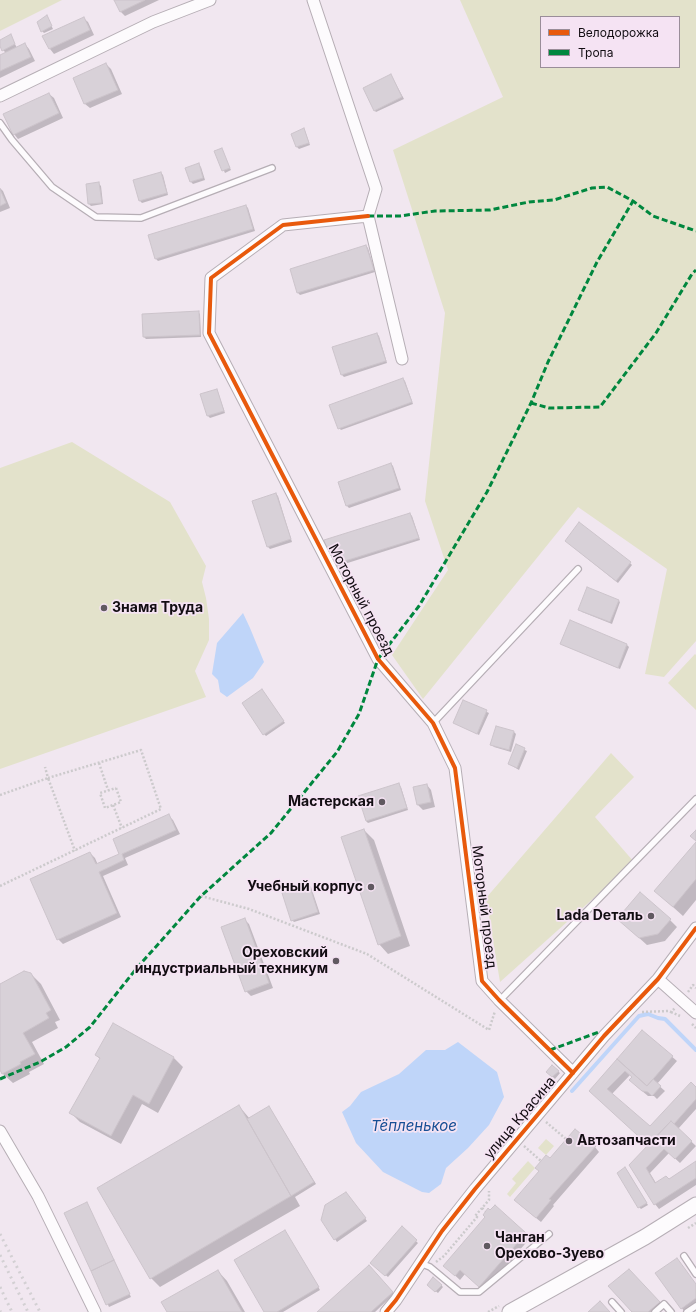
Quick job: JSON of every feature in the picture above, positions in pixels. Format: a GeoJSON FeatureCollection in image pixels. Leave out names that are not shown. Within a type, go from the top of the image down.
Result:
{"type":"FeatureCollection","features":[{"type":"Feature","properties":{"kind":"main road"},"geometry":{"type":"LineString","coordinates":[[510,1312],[645,1237],[696,1204]]}},
{"type":"Feature","properties":{"kind":"main road"},"geometry":{"type":"LineString","coordinates":[[645,1237],[696,1216]]}},
{"type":"Feature","properties":{"kind":"street"},"geometry":{"type":"LineString","coordinates":[[0,96],[153,22],[210,0]]}},
{"type":"Feature","properties":{"kind":"street"},"geometry":{"type":"LineString","coordinates":[[313,0],[376,189],[368,216],[402,359]]}},
{"type":"Feature","properties":{"kind":"street","name":"Моторный проезд"},"geometry":{"type":"LineString","coordinates":[[368,216],[283,224],[211,278],[208,333],[378,659],[433,723],[455,768],[482,982],[501,998],[573,1073]]}},
{"type":"Feature","properties":{"kind":"street","name":"улица Красина"},"geometry":{"type":"LineString","coordinates":[[386,1312],[396,1300],[442,1231],[475,1189],[604,1036],[658,979],[696,928]]}},
{"type":"Feature","properties":{"kind":"street"},"geometry":{"type":"LineString","coordinates":[[658,979],[696,1013]]}},
{"type":"Feature","properties":{"kind":"street"},"geometry":{"type":"LineString","coordinates":[[0,1131],[38,1196],[95,1312]]}},
{"type":"Feature","properties":{"kind":"lane"},"geometry":{"type":"LineString","coordinates":[[0,123],[12,140],[52,187],[96,217],[141,218],[272,168]]}},
{"type":"Feature","properties":{"kind":"lane"},"geometry":{"type":"LineString","coordinates":[[433,723],[578,569]]}},
{"type":"Feature","properties":{"kind":"lane"},"geometry":{"type":"LineString","coordinates":[[501,998],[696,799]]}},
{"type":"Feature","properties":{"kind":"lane"},"geometry":{"type":"LineString","coordinates":[[420,1263],[430,1267],[460,1292],[479,1292],[549,1234]]}},
{"type":"Feature","properties":{"kind":"lane"},"geometry":{"type":"LineString","coordinates":[[684,1256],[696,1274]]}},
{"type":"Feature","properties":{"kind":"lane"},"geometry":{"type":"LineString","coordinates":[[612,1302],[621,1312]]}},
{"type":"Feature","properties":{"kind":"lane"},"geometry":{"type":"LineString","coordinates":[[655,1312],[664,1304],[671,1312]]}},
{"type":"Feature","properties":{"kind":"lane"},"geometry":{"type":"LineString","coordinates":[[686,1312],[696,1306]]}},
{"type":"Feature","properties":{"kind":"path"},"geometry":{"type":"LineString","coordinates":[[0,795],[48,778],[141,750],[161,809],[0,886]]}},
{"type":"Feature","properties":{"kind":"path"},"geometry":{"type":"LineString","coordinates":[[100,763],[108,790]]}},
{"type":"Feature","properties":{"kind":"path"},"geometry":{"type":"LineString","coordinates":[[45,767],[75,851]]}},
{"type":"Feature","properties":{"kind":"path"},"geometry":{"type":"LineString","coordinates":[[116,788],[121,802],[106,808],[100,793],[108,790],[116,788]]}},
{"type":"Feature","properties":{"kind":"path"},"geometry":{"type":"LineString","coordinates":[[113,805],[122,828]]}},
{"type":"Feature","properties":{"kind":"path"},"geometry":{"type":"LineString","coordinates":[[201,896],[249,909],[367,954],[489,1030],[501,998]]}},
{"type":"Feature","properties":{"kind":"path"},"geometry":{"type":"LineString","coordinates":[[638,1014],[643,1012],[671,1012],[682,1000]]}},
{"type":"Feature","properties":{"kind":"path"},"geometry":{"type":"LineString","coordinates":[[544,1121],[566,1139]]}},
{"type":"Feature","properties":{"kind":"path"},"geometry":{"type":"LineString","coordinates":[[524,1146],[541,1161]]}},
{"type":"Feature","properties":{"kind":"path"},"geometry":{"type":"LineString","coordinates":[[444,1256],[477,1217],[475,1216],[489,1200]]}},
{"type":"Feature","properties":{"kind":"path"},"geometry":{"type":"LineString","coordinates":[[482,1208],[485,1211]]}},
{"type":"Feature","properties":{"kind":"green space"},"geometry":{"type":"Polygon","coordinates":[[[0,0],[62,0],[0,31],[0,0]]]}},
{"type":"Feature","properties":{"kind":"green space"},"geometry":{"type":"Polygon","coordinates":[[[460,0],[696,0],[696,641],[664,677],[645,674],[667,569],[578,507],[423,699],[392,655],[448,570],[425,501],[445,313],[393,150],[503,97],[460,0]]]}},
{"type":"Feature","properties":{"kind":"green space","name":"Знамя Труда"},"geometry":{"type":"Polygon","coordinates":[[[72,442],[170,502],[206,566],[202,582],[209,619],[209,640],[195,671],[206,697],[0,769],[0,468],[72,442]]]}},
{"type":"Feature","properties":{"kind":"green space"},"geometry":{"type":"Polygon","coordinates":[[[695,654],[696,655],[696,710],[668,683],[695,654]]]}},
{"type":"Feature","properties":{"kind":"green space"},"geometry":{"type":"Polygon","coordinates":[[[611,753],[634,777],[595,817],[634,862],[500,982],[486,898],[611,753]]]}},
{"type":"Feature","properties":{"kind":"green space"},"geometry":{"type":"Polygon","coordinates":[[[546,1139],[554,1146],[546,1155],[538,1148],[546,1139]]]}},
{"type":"Feature","properties":{"kind":"green space"},"geometry":{"type":"Polygon","coordinates":[[[528,1161],[535,1168],[510,1197],[507,1194],[516,1183],[512,1179],[528,1161]]]}},
{"type":"Feature","properties":{"kind":"water"},"geometry":{"type":"Polygon","coordinates":[[[243,613],[264,662],[253,678],[227,697],[220,692],[218,680],[212,674],[217,643],[243,613]]]}},
{"type":"Feature","properties":{"kind":"water","name":"Тёпленькое"},"geometry":{"type":"Polygon","coordinates":[[[458,1042],[497,1072],[504,1097],[489,1125],[468,1148],[446,1168],[441,1184],[429,1193],[422,1192],[383,1172],[356,1143],[342,1112],[350,1106],[361,1092],[399,1074],[426,1050],[445,1050],[458,1042]]]}},
{"type":"Feature","properties":{"kind":"building"},"geometry":{"type":"Polygon","coordinates":[[[114,0],[145,0],[120,12],[114,0]]]}},
{"type":"Feature","properties":{"kind":"building"},"geometry":{"type":"Polygon","coordinates":[[[47,15],[52,26],[41,32],[37,22],[47,15]]]}},
{"type":"Feature","properties":{"kind":"building"},"geometry":{"type":"Polygon","coordinates":[[[84,17],[90,30],[49,49],[42,36],[84,17]]]}},
{"type":"Feature","properties":{"kind":"building"},"geometry":{"type":"Polygon","coordinates":[[[11,34],[15,44],[2,51],[0,40],[11,34]]]}},
{"type":"Feature","properties":{"kind":"building"},"geometry":{"type":"Polygon","coordinates":[[[25,43],[31,57],[0,71],[0,55],[25,43]]]}},
{"type":"Feature","properties":{"kind":"building"},"geometry":{"type":"Polygon","coordinates":[[[106,63],[118,90],[84,104],[73,78],[106,63]]]}},
{"type":"Feature","properties":{"kind":"building"},"geometry":{"type":"Polygon","coordinates":[[[391,74],[402,97],[374,111],[363,88],[391,74]]]}},
{"type":"Feature","properties":{"kind":"building"},"geometry":{"type":"Polygon","coordinates":[[[49,93],[59,113],[13,135],[3,114],[49,93]]]}},
{"type":"Feature","properties":{"kind":"building"},"geometry":{"type":"Polygon","coordinates":[[[304,128],[309,143],[296,147],[291,134],[304,128]]]}},
{"type":"Feature","properties":{"kind":"building"},"geometry":{"type":"Polygon","coordinates":[[[222,148],[230,168],[222,171],[214,151],[222,148]]]}},
{"type":"Feature","properties":{"kind":"building"},"geometry":{"type":"Polygon","coordinates":[[[199,163],[203,178],[190,182],[185,168],[199,163]]]}},
{"type":"Feature","properties":{"kind":"building"},"geometry":{"type":"Polygon","coordinates":[[[161,172],[167,193],[139,201],[133,180],[161,172]]]}},
{"type":"Feature","properties":{"kind":"building"},"geometry":{"type":"Polygon","coordinates":[[[99,182],[102,203],[88,204],[86,184],[99,182]]]}},
{"type":"Feature","properties":{"kind":"building"},"geometry":{"type":"Polygon","coordinates":[[[0,189],[6,203],[0,206],[0,189]]]}},
{"type":"Feature","properties":{"kind":"building"},"geometry":{"type":"Polygon","coordinates":[[[246,205],[253,229],[155,259],[148,235],[246,205]]]}},
{"type":"Feature","properties":{"kind":"building"},"geometry":{"type":"Polygon","coordinates":[[[366,245],[374,270],[297,293],[290,269],[366,245]]]}},
{"type":"Feature","properties":{"kind":"building"},"geometry":{"type":"Polygon","coordinates":[[[199,311],[200,335],[143,337],[142,314],[199,311]]]}},
{"type":"Feature","properties":{"kind":"building"},"geometry":{"type":"Polygon","coordinates":[[[377,333],[386,361],[341,375],[332,347],[377,333]]]}},
{"type":"Feature","properties":{"kind":"building"},"geometry":{"type":"Polygon","coordinates":[[[403,378],[412,402],[338,429],[329,405],[403,378]]]}},
{"type":"Feature","properties":{"kind":"building"},"geometry":{"type":"Polygon","coordinates":[[[217,389],[224,411],[207,416],[200,394],[217,389]]]}},
{"type":"Feature","properties":{"kind":"building"},"geometry":{"type":"Polygon","coordinates":[[[391,463],[399,488],[346,506],[338,482],[391,463]]]}},
{"type":"Feature","properties":{"kind":"building"},"geometry":{"type":"Polygon","coordinates":[[[276,493],[291,539],[267,547],[252,501],[276,493]]]}},
{"type":"Feature","properties":{"kind":"building"},"geometry":{"type":"Polygon","coordinates":[[[410,513],[419,538],[332,565],[324,540],[410,513]]]}},
{"type":"Feature","properties":{"kind":"building"},"geometry":{"type":"Polygon","coordinates":[[[579,522],[631,562],[616,581],[565,541],[579,522]]]}},
{"type":"Feature","properties":{"kind":"building"},"geometry":{"type":"Polygon","coordinates":[[[587,587],[619,600],[610,622],[578,610],[587,587]]]}},
{"type":"Feature","properties":{"kind":"building"},"geometry":{"type":"Polygon","coordinates":[[[570,620],[627,644],[618,668],[560,644],[570,620]]]}},
{"type":"Feature","properties":{"kind":"building"},"geometry":{"type":"Polygon","coordinates":[[[262,689],[284,721],[263,735],[242,703],[262,689]]]}},
{"type":"Feature","properties":{"kind":"building"},"geometry":{"type":"Polygon","coordinates":[[[463,700],[487,710],[477,734],[453,723],[463,700]]]}},
{"type":"Feature","properties":{"kind":"building"},"geometry":{"type":"Polygon","coordinates":[[[496,726],[514,731],[509,750],[490,745],[496,726]]]}},
{"type":"Feature","properties":{"kind":"building"},"geometry":{"type":"Polygon","coordinates":[[[516,744],[525,748],[517,768],[508,764],[516,744]]]}},
{"type":"Feature","properties":{"kind":"building","name":"Мастерская"},"geometry":{"type":"Polygon","coordinates":[[[399,783],[407,808],[366,821],[358,796],[399,783]]]}},
{"type":"Feature","properties":{"kind":"building"},"geometry":{"type":"Polygon","coordinates":[[[427,784],[431,802],[417,805],[413,787],[427,784]]]}},
{"type":"Feature","properties":{"kind":"building"},"geometry":{"type":"Polygon","coordinates":[[[169,814],[176,830],[122,854],[124,860],[99,872],[117,913],[57,940],[30,879],[90,852],[96,864],[119,854],[113,839],[169,814]]]}},
{"type":"Feature","properties":{"kind":"building","name":"Учебный корпус"},"geometry":{"type":"Polygon","coordinates":[[[364,829],[401,936],[378,945],[341,837],[364,829]]]}},
{"type":"Feature","properties":{"kind":"building"},"geometry":{"type":"Polygon","coordinates":[[[696,830],[696,841],[690,836],[696,830]]]}},
{"type":"Feature","properties":{"kind":"building"},"geometry":{"type":"Polygon","coordinates":[[[696,842],[696,879],[673,907],[654,891],[696,842]]]}},
{"type":"Feature","properties":{"kind":"building"},"geometry":{"type":"Polygon","coordinates":[[[309,884],[318,912],[291,921],[282,893],[309,884]]]}},
{"type":"Feature","properties":{"kind":"building"},"geometry":{"type":"Polygon","coordinates":[[[640,892],[671,919],[658,934],[639,938],[617,919],[640,892]]]}},
{"type":"Feature","properties":{"kind":"building"},"geometry":{"type":"Polygon","coordinates":[[[245,918],[269,983],[245,992],[221,927],[245,918]]]}},
{"type":"Feature","properties":{"kind":"building"},"geometry":{"type":"Polygon","coordinates":[[[24,971],[31,973],[51,1010],[46,1013],[49,1018],[23,1033],[35,1054],[20,1062],[21,1064],[2,1074],[0,1070],[0,984],[24,971]]]}},
{"type":"Feature","properties":{"kind":"building"},"geometry":{"type":"Polygon","coordinates":[[[113,1023],[174,1057],[149,1104],[133,1095],[111,1136],[69,1113],[100,1058],[95,1055],[113,1023]]]}},
{"type":"Feature","properties":{"kind":"building"},"geometry":{"type":"Polygon","coordinates":[[[642,1030],[673,1056],[647,1086],[617,1059],[642,1030]]]}},
{"type":"Feature","properties":{"kind":"building"},"geometry":{"type":"Polygon","coordinates":[[[617,1059],[647,1086],[653,1079],[661,1086],[652,1096],[648,1092],[642,1091],[629,1080],[632,1077],[625,1071],[607,1089],[650,1126],[691,1082],[696,1087],[696,1099],[674,1124],[671,1121],[648,1145],[589,1091],[617,1059]]]}},
{"type":"Feature","properties":{"kind":"building"},"geometry":{"type":"Polygon","coordinates":[[[552,1065],[559,1071],[552,1077],[546,1072],[552,1065]]]}},
{"type":"Feature","properties":{"kind":"building"},"geometry":{"type":"Polygon","coordinates":[[[239,1105],[291,1196],[150,1279],[97,1188],[239,1105]]]}},
{"type":"Feature","properties":{"kind":"building"},"geometry":{"type":"Polygon","coordinates":[[[269,1106],[314,1182],[291,1196],[247,1119],[269,1106]]]}},
{"type":"Feature","properties":{"kind":"building"},"geometry":{"type":"Polygon","coordinates":[[[671,1121],[692,1141],[675,1159],[664,1149],[646,1168],[655,1183],[666,1176],[669,1179],[696,1161],[696,1178],[654,1205],[629,1165],[671,1121]]]}},
{"type":"Feature","properties":{"kind":"building"},"geometry":{"type":"Polygon","coordinates":[[[575,1129],[596,1146],[549,1199],[551,1200],[536,1218],[514,1200],[539,1171],[535,1168],[546,1155],[550,1158],[575,1129]]]}},
{"type":"Feature","properties":{"kind":"building"},"geometry":{"type":"Polygon","coordinates":[[[625,1167],[647,1203],[638,1208],[617,1173],[625,1167]]]}},
{"type":"Feature","properties":{"kind":"building"},"geometry":{"type":"Polygon","coordinates":[[[346,1192],[366,1218],[334,1240],[321,1220],[325,1205],[346,1192]]]}},
{"type":"Feature","properties":{"kind":"building"},"geometry":{"type":"Polygon","coordinates":[[[87,1202],[114,1260],[91,1271],[64,1213],[87,1202]]]}},
{"type":"Feature","properties":{"kind":"building","name":"Чанган Орехово-Зуево"},"geometry":{"type":"Polygon","coordinates":[[[495,1205],[526,1233],[479,1287],[460,1270],[455,1276],[443,1266],[485,1217],[483,1215],[488,1208],[490,1210],[495,1205]]]}},
{"type":"Feature","properties":{"kind":"building"},"geometry":{"type":"Polygon","coordinates":[[[402,1226],[417,1240],[385,1276],[370,1263],[402,1226]]]}},
{"type":"Feature","properties":{"kind":"building"},"geometry":{"type":"Polygon","coordinates":[[[285,1230],[319,1287],[277,1312],[264,1312],[234,1260],[285,1230]]]}},
{"type":"Feature","properties":{"kind":"building"},"geometry":{"type":"Polygon","coordinates":[[[677,1258],[696,1284],[696,1298],[681,1309],[655,1273],[677,1258]]]}},
{"type":"Feature","properties":{"kind":"building"},"geometry":{"type":"Polygon","coordinates":[[[114,1260],[130,1294],[106,1305],[91,1271],[114,1260]]]}},
{"type":"Feature","properties":{"kind":"building"},"geometry":{"type":"Polygon","coordinates":[[[369,1265],[393,1292],[371,1312],[317,1312],[369,1265]]]}},
{"type":"Feature","properties":{"kind":"building"},"geometry":{"type":"Polygon","coordinates":[[[629,1269],[660,1302],[648,1312],[632,1312],[608,1286],[629,1269]]]}},
{"type":"Feature","properties":{"kind":"building"},"geometry":{"type":"Polygon","coordinates":[[[218,1270],[242,1312],[167,1312],[161,1302],[218,1270]]]}},
{"type":"Feature","properties":{"kind":"building"},"geometry":{"type":"Polygon","coordinates":[[[433,1277],[442,1285],[435,1292],[427,1285],[433,1277]]]}},
{"type":"Feature","properties":{"kind":"building"},"geometry":{"type":"Polygon","coordinates":[[[600,1301],[610,1312],[588,1312],[600,1301]]]}},
{"type":"Feature","properties":{"kind":"waterway"},"geometry":{"type":"LineString","coordinates":[[572,1091],[639,1016],[648,1014],[665,1019],[696,1050]]}},
{"type":"Feature","properties":{"kind":"railway"},"geometry":{"type":"LineString","coordinates":[[0,1234],[40,1312]]}},
{"type":"Feature","properties":{"kind":"railway"},"geometry":{"type":"LineString","coordinates":[[0,1255],[28,1312]]}},
{"type":"Feature","properties":{"kind":"railway"},"geometry":{"type":"LineString","coordinates":[[0,1287],[12,1312]]}},
{"type":"Feature","properties":{"kind":"marked path"},"geometry":{"type":"LineString","coordinates":[[368,216],[400,216],[435,211],[490,210],[529,202],[554,200],[592,188],[607,187],[633,201],[653,216],[696,231]]}},
{"type":"Feature","properties":{"kind":"marked path"},"geometry":{"type":"LineString","coordinates":[[0,1079],[40,1062],[66,1047],[90,1027],[136,969],[201,896],[271,833],[337,752],[359,714],[378,659],[419,606],[487,492],[531,403],[548,362],[597,262],[633,201]]}},
{"type":"Feature","properties":{"kind":"marked path"},"geometry":{"type":"LineString","coordinates":[[531,403],[549,408],[600,407],[656,333],[692,274],[696,270]]}},
{"type":"Feature","properties":{"kind":"marked path"},"geometry":{"type":"LineString","coordinates":[[550,1050],[599,1032]]}},
{"type":"Feature","properties":{"kind":"cycle path"},"geometry":{"type":"LineString","coordinates":[[368,216],[283,225],[211,278],[209,333],[378,659],[433,723],[455,768],[482,981],[499,1000],[573,1073]]}},
{"type":"Feature","properties":{"kind":"cycle path"},"geometry":{"type":"LineString","coordinates":[[386,1312],[396,1300],[442,1231],[475,1189],[604,1036],[658,979],[696,928]]}},
{"type":"Feature","properties":{"kind":"place","name":"Знамя Труда"},"geometry":{"type":"Point","coordinates":[104,608]}},
{"type":"Feature","properties":{"kind":"place","name":"Мастерская"},"geometry":{"type":"Point","coordinates":[382,802]}},
{"type":"Feature","properties":{"kind":"place","name":"Учебный корпус"},"geometry":{"type":"Point","coordinates":[371,887]}},
{"type":"Feature","properties":{"kind":"place","name":"Lada Dеталь"},"geometry":{"type":"Point","coordinates":[651,916]}},
{"type":"Feature","properties":{"kind":"place","name":"Ореховский индустриальный техникум"},"geometry":{"type":"Point","coordinates":[336,961]}},
{"type":"Feature","properties":{"kind":"place","name":"Автозапчасти"},"geometry":{"type":"Point","coordinates":[569,1141]}},
{"type":"Feature","properties":{"kind":"place","name":"Чанган Орехово-Зуево"},"geometry":{"type":"Point","coordinates":[487,1246]}}]}
